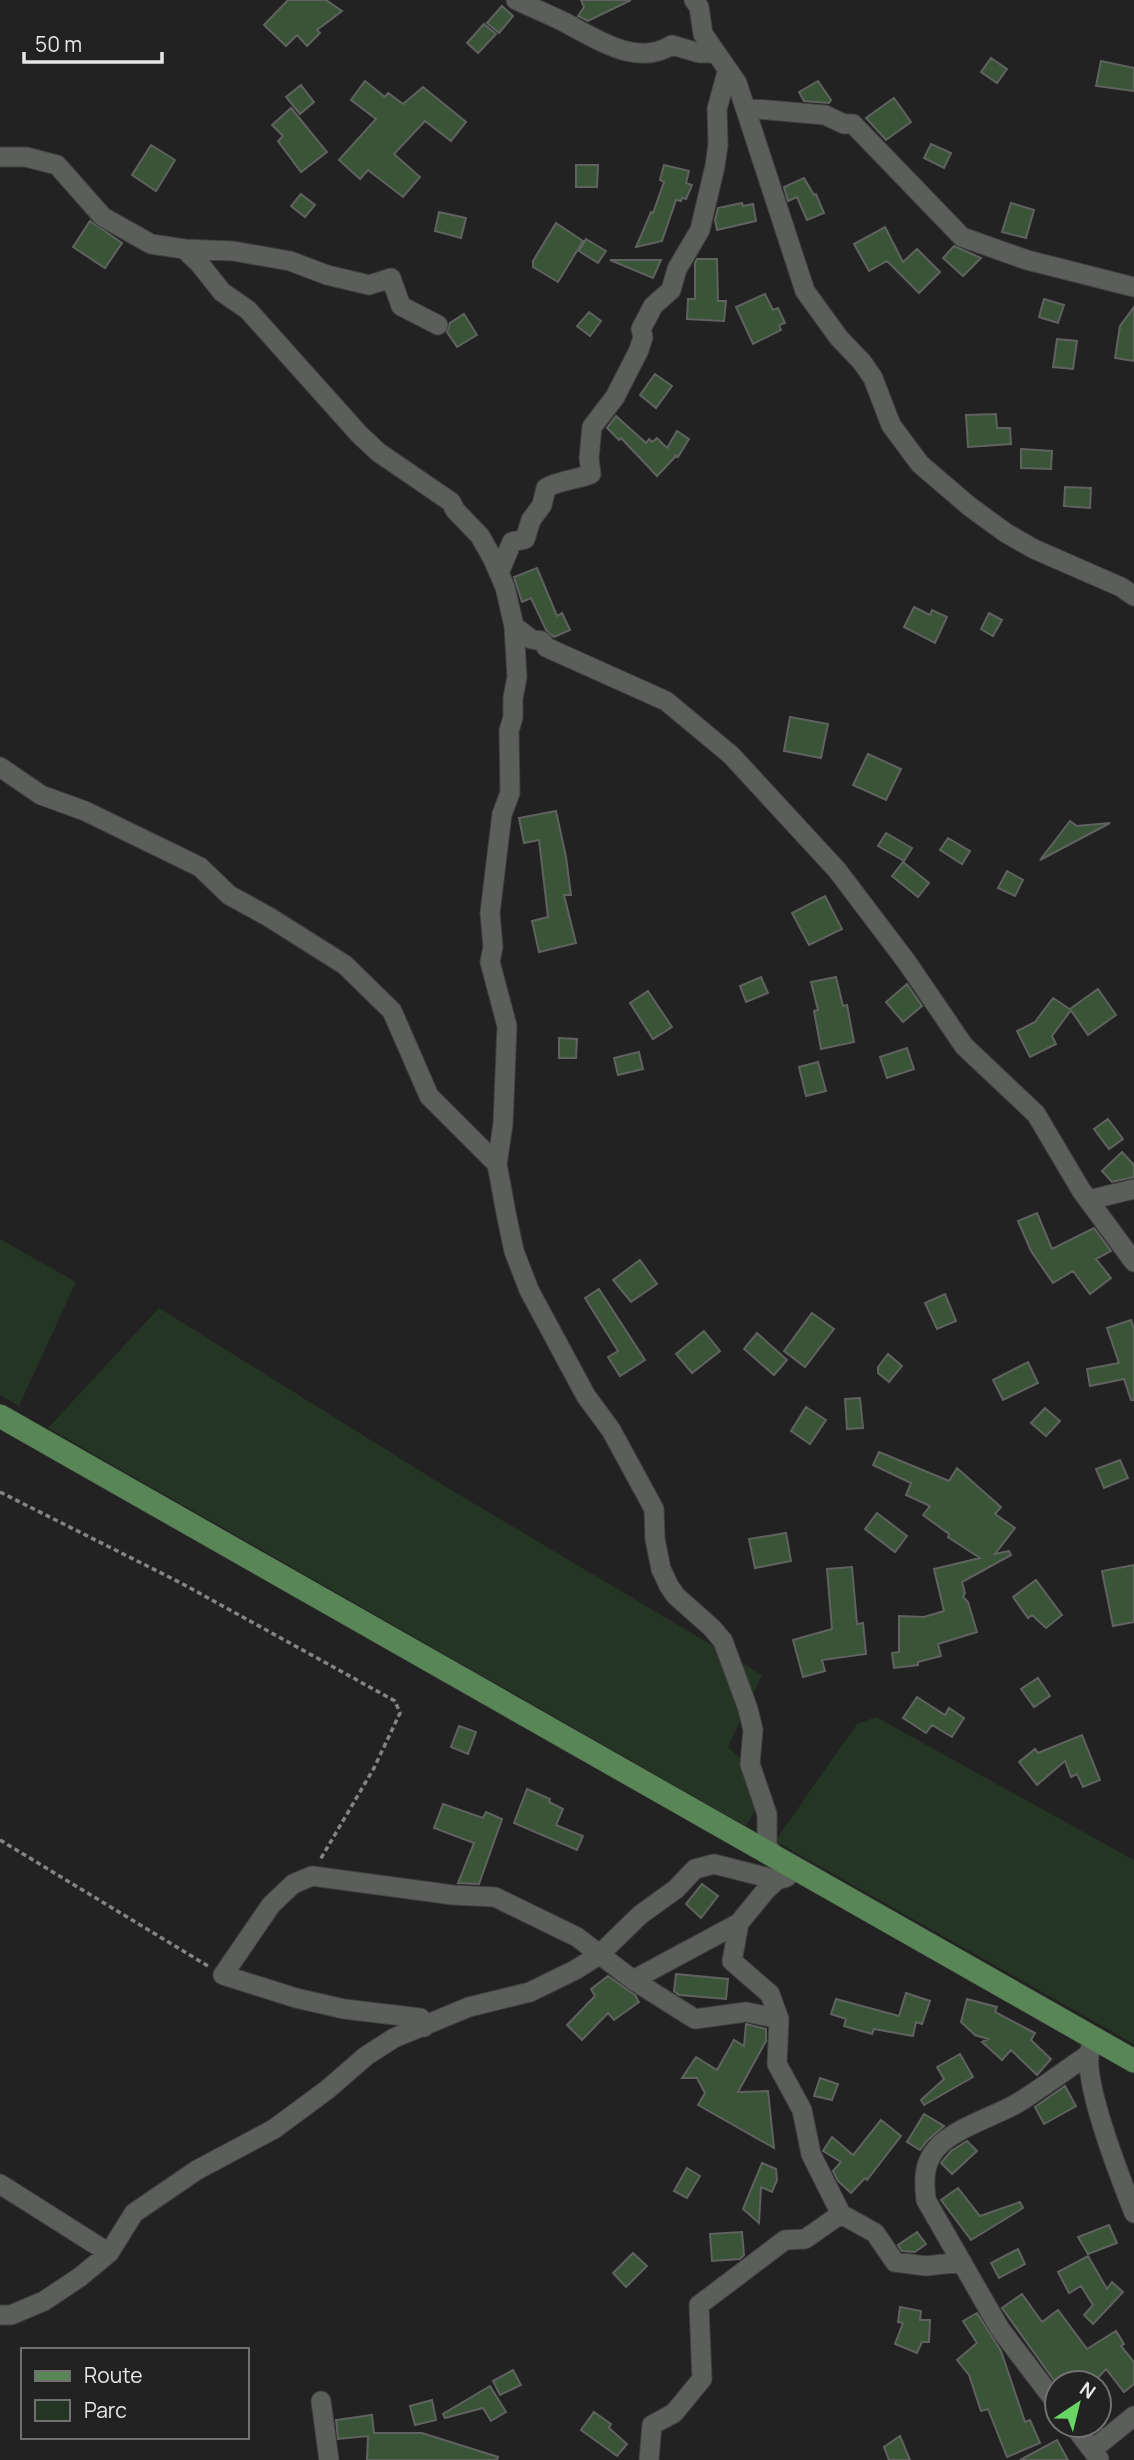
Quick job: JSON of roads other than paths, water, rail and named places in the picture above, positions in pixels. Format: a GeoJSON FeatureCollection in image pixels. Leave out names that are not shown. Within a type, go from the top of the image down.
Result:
{"type":"FeatureCollection","features":[{"type":"Feature","properties":{"kind":"main road"},"geometry":{"type":"LineString","coordinates":[[0,1416],[1091,2047],[1134,2061]]}},
{"type":"Feature","properties":{"kind":"street"},"geometry":{"type":"LineString","coordinates":[[516,0],[616,49],[651,54],[660,53],[672,45],[714,53]]}},
{"type":"Feature","properties":{"kind":"street"},"geometry":{"type":"LineString","coordinates":[[694,0],[699,6],[703,34],[737,83],[805,291],[839,338],[873,378],[891,425],[920,464],[1006,534],[1121,587],[1134,596]]}},
{"type":"Feature","properties":{"kind":"street"},"geometry":{"type":"LineString","coordinates":[[499,573],[512,542],[525,539],[531,520],[542,505],[546,488],[591,474],[589,458],[592,427],[615,397],[639,350],[643,337],[641,329],[653,306],[670,290],[677,269],[699,230],[715,166],[718,145],[717,109],[727,72]]}},
{"type":"Feature","properties":{"kind":"street"},"geometry":{"type":"LineString","coordinates":[[745,108],[825,115],[844,124],[853,124],[962,237],[1027,260],[1134,287]]}},
{"type":"Feature","properties":{"kind":"street"},"geometry":{"type":"LineString","coordinates":[[0,156],[26,157],[57,165],[103,216],[151,244],[184,249],[233,251],[290,261],[327,275],[369,285],[391,278],[401,306],[438,325]]}},
{"type":"Feature","properties":{"kind":"street"},"geometry":{"type":"LineString","coordinates":[[184,249],[199,262],[222,292],[248,310],[359,434],[378,452],[451,502],[455,510],[480,536],[505,587],[514,626],[517,677],[509,731],[510,793],[502,814],[490,913],[493,947],[490,962],[507,1026],[503,1124],[497,1164],[514,1251],[529,1290],[586,1396],[611,1430],[654,1509],[655,1539],[661,1569],[669,1586],[676,1597],[723,1641],[753,1730],[750,1764],[767,1814],[767,1846],[783,1870]]}},
{"type":"Feature","properties":{"kind":"street"},"geometry":{"type":"LineString","coordinates":[[514,626],[531,639],[541,641],[559,653],[666,701],[732,755],[837,870],[906,961],[964,1046],[1036,1114],[1089,1200],[1134,1262]]}},
{"type":"Feature","properties":{"kind":"street"},"geometry":{"type":"LineString","coordinates":[[0,767],[41,795],[85,811],[200,867],[229,895],[345,965],[392,1011],[429,1096],[497,1164]]}},
{"type":"Feature","properties":{"kind":"street"},"geometry":{"type":"LineString","coordinates":[[1089,1200],[1134,1189]]}},
{"type":"Feature","properties":{"kind":"street"},"geometry":{"type":"LineString","coordinates":[[0,2315],[11,2315],[44,2301],[80,2277],[109,2253],[134,2213],[197,2170],[274,2129],[328,2089],[366,2056],[394,2038],[470,2007],[530,1992],[575,1970],[599,1955],[640,1915],[676,1889],[695,1869],[705,1864],[783,1870]]}},
{"type":"Feature","properties":{"kind":"street"},"geometry":{"type":"LineString","coordinates":[[633,1980],[738,1923],[783,1870]]}},
{"type":"Feature","properties":{"kind":"street"},"geometry":{"type":"LineString","coordinates":[[424,2026],[420,2018],[344,2009],[296,1998],[223,1975],[271,1905],[293,1884],[312,1876],[453,1895],[495,1897],[576,1937],[633,1980],[695,2019],[746,2012],[779,2018]]}},
{"type":"Feature","properties":{"kind":"street"},"geometry":{"type":"LineString","coordinates":[[738,1923],[732,1961],[770,1994],[779,2018],[777,2064],[802,2110],[811,2154],[841,2214],[875,2233],[895,2262],[926,2266],[962,2262]]}},
{"type":"Feature","properties":{"kind":"street"},"geometry":{"type":"LineString","coordinates":[[1091,2047],[1095,2096],[1117,2169],[1134,2213]]}},
{"type":"Feature","properties":{"kind":"street"},"geometry":{"type":"LineString","coordinates":[[1043,2386],[1000,2329],[926,2200],[923,2180],[928,2161],[937,2147],[954,2134],[1014,2105],[1091,2047]]}},
{"type":"Feature","properties":{"kind":"street"},"geometry":{"type":"LineString","coordinates":[[0,2184],[109,2253]]}},
{"type":"Feature","properties":{"kind":"street"},"geometry":{"type":"LineString","coordinates":[[649,2460],[652,2425],[674,2413],[702,2379],[699,2305],[785,2240],[805,2239],[841,2214]]}},
{"type":"Feature","properties":{"kind":"street"},"geometry":{"type":"LineString","coordinates":[[321,2401],[328,2460]]}},
{"type":"Feature","properties":{"kind":"street"},"geometry":{"type":"LineString","coordinates":[[1084,2439],[1096,2455],[1134,2416]]}}]}
